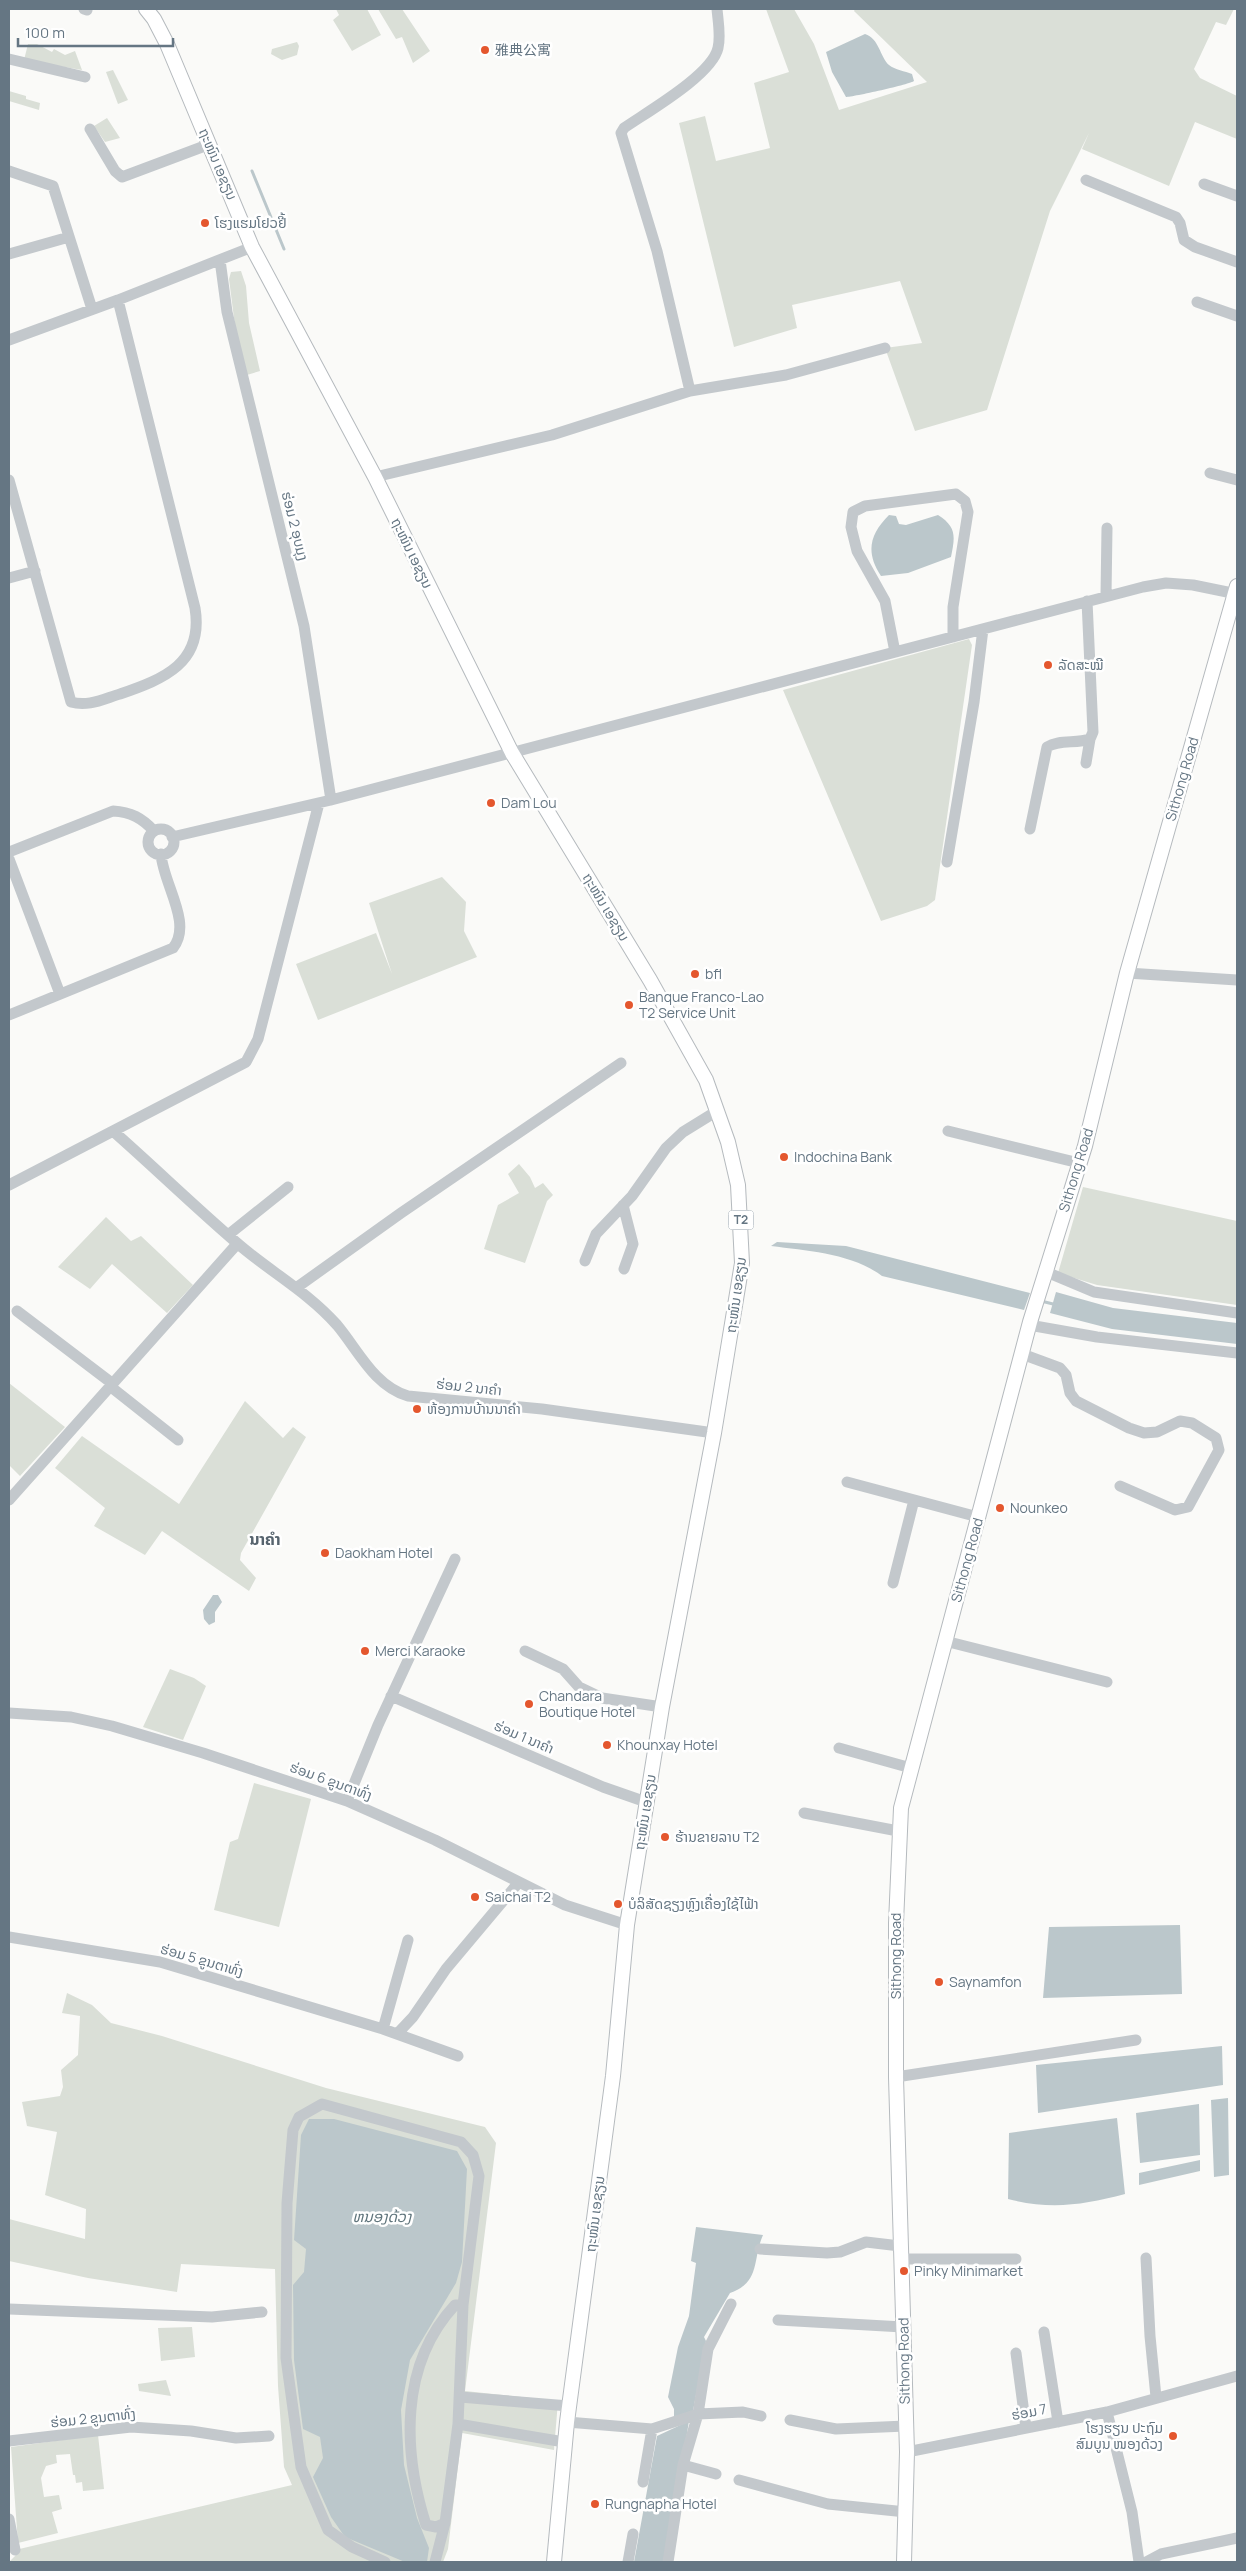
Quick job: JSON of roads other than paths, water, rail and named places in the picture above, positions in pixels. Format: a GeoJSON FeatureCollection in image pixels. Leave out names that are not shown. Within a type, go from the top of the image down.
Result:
{"type":"FeatureCollection","features":[{"type":"Feature","properties":{"kind":"main road","name":"ຖະໜົນ ເອຊຽນ"},"geometry":{"type":"LineString","coordinates":[[146,9],[154,19],[167,44],[252,247],[375,478],[512,753],[650,980],[706,1080],[738,1185],[742,1263],[714,1433],[662,1707],[627,1925],[613,2076],[564,2442],[554,2562]]}},
{"type":"Feature","properties":{"kind":"main road","name":"Sithong Road"},"geometry":{"type":"LineString","coordinates":[[904,2562],[907,2452],[896,2077],[898,1831],[901,1808],[910,1768],[1044,1271],[1079,1163],[1127,973],[1236,591]]}},
{"type":"Feature","properties":{"kind":"street"},"geometry":{"type":"LineString","coordinates":[[690,391],[659,260],[621,133],[624,128],[674,94],[705,69],[718,48],[717,9]]}},
{"type":"Feature","properties":{"kind":"street"},"geometry":{"type":"LineString","coordinates":[[9,59],[85,77]]}},
{"type":"Feature","properties":{"kind":"street"},"geometry":{"type":"LineString","coordinates":[[90,129],[115,171],[122,177],[210,144]]}},
{"type":"Feature","properties":{"kind":"street"},"geometry":{"type":"LineString","coordinates":[[9,171],[53,186],[92,309]]}},
{"type":"Feature","properties":{"kind":"street"},"geometry":{"type":"LineString","coordinates":[[1086,180],[1176,217],[1180,222],[1184,240],[1196,247],[1237,262]]}},
{"type":"Feature","properties":{"kind":"street"},"geometry":{"type":"LineString","coordinates":[[1204,184],[1237,196]]}},
{"type":"Feature","properties":{"kind":"street"},"geometry":{"type":"LineString","coordinates":[[9,254],[69,237]]}},
{"type":"Feature","properties":{"kind":"street"},"geometry":{"type":"LineString","coordinates":[[9,340],[118,300],[252,247]]}},
{"type":"Feature","properties":{"kind":"street","name":"ຮ່ອມ 2 ອຸບມຸງ"},"geometry":{"type":"LineString","coordinates":[[220,260],[227,312],[304,626],[325,801]]}},
{"type":"Feature","properties":{"kind":"street"},"geometry":{"type":"LineString","coordinates":[[9,480],[71,702],[89,704],[151,683],[177,668],[191,650],[197,621],[195,608],[118,300]]}},
{"type":"Feature","properties":{"kind":"street"},"geometry":{"type":"LineString","coordinates":[[1197,302],[1237,316]]}},
{"type":"Feature","properties":{"kind":"street"},"geometry":{"type":"LineString","coordinates":[[375,478],[552,435],[690,391],[786,375],[885,348]]}},
{"type":"Feature","properties":{"kind":"street"},"geometry":{"type":"LineString","coordinates":[[1210,473],[1237,480]]}},
{"type":"Feature","properties":{"kind":"street"},"geometry":{"type":"LineString","coordinates":[[895,652],[885,601],[857,551],[850,527],[853,512],[865,506],[956,494],[965,501],[968,512],[953,607],[953,637]]}},
{"type":"Feature","properties":{"kind":"street"},"geometry":{"type":"LineString","coordinates":[[1106,595],[1107,528]]}},
{"type":"Feature","properties":{"kind":"street"},"geometry":{"type":"LineString","coordinates":[[9,578],[35,572]]}},
{"type":"Feature","properties":{"kind":"street"},"geometry":{"type":"LineString","coordinates":[[172,837],[325,801],[512,753],[1106,595],[1166,584],[1193,584],[1236,591]]}},
{"type":"Feature","properties":{"kind":"street"},"geometry":{"type":"LineString","coordinates":[[1086,763],[1093,732],[1087,601]]}},
{"type":"Feature","properties":{"kind":"street"},"geometry":{"type":"LineString","coordinates":[[947,862],[974,702],[983,629]]}},
{"type":"Feature","properties":{"kind":"street"},"geometry":{"type":"LineString","coordinates":[[1030,830],[1047,747],[1090,739]]}},
{"type":"Feature","properties":{"kind":"street"},"geometry":{"type":"LineString","coordinates":[[9,1185],[246,1062],[254,1050],[325,801]]}},
{"type":"Feature","properties":{"kind":"street"},"geometry":{"type":"LineString","coordinates":[[9,852],[113,811],[125,812],[140,818],[154,831]]}},
{"type":"Feature","properties":{"kind":"street"},"geometry":{"type":"LineString","coordinates":[[166,830],[172,837],[171,848],[161,854],[153,852],[149,846],[149,837],[154,831],[166,830]]}},
{"type":"Feature","properties":{"kind":"street"},"geometry":{"type":"LineString","coordinates":[[9,1015],[173,948],[181,934],[180,920],[162,869],[161,854]]}},
{"type":"Feature","properties":{"kind":"street"},"geometry":{"type":"LineString","coordinates":[[9,859],[60,994]]}},
{"type":"Feature","properties":{"kind":"street"},"geometry":{"type":"LineString","coordinates":[[1127,973],[1237,980]]}},
{"type":"Feature","properties":{"kind":"street"},"geometry":{"type":"LineString","coordinates":[[296,1288],[401,1213],[622,1063]]}},
{"type":"Feature","properties":{"kind":"street"},"geometry":{"type":"LineString","coordinates":[[585,1261],[596,1234],[623,1205],[674,1140],[717,1111]]}},
{"type":"Feature","properties":{"kind":"street","name":"ຮ່ອມ 2 ນາຄຳ"},"geometry":{"type":"LineString","coordinates":[[113,1131],[238,1244],[296,1288],[336,1324],[374,1372],[389,1388],[397,1393],[408,1396],[542,1410],[714,1433]]}},
{"type":"Feature","properties":{"kind":"street"},"geometry":{"type":"LineString","coordinates":[[948,1131],[1079,1163]]}},
{"type":"Feature","properties":{"kind":"street"},"geometry":{"type":"LineString","coordinates":[[228,1235],[288,1187]]}},
{"type":"Feature","properties":{"kind":"street"},"geometry":{"type":"LineString","coordinates":[[623,1205],[632,1244],[624,1269]]}},
{"type":"Feature","properties":{"kind":"street"},"geometry":{"type":"LineString","coordinates":[[9,1500],[238,1244]]}},
{"type":"Feature","properties":{"kind":"street"},"geometry":{"type":"LineString","coordinates":[[1044,1271],[1094,1292],[1237,1313]]}},
{"type":"Feature","properties":{"kind":"street"},"geometry":{"type":"LineString","coordinates":[[17,1311],[178,1440]]}},
{"type":"Feature","properties":{"kind":"street"},"geometry":{"type":"LineString","coordinates":[[1030,1324],[1097,1337],[1237,1353]]}},
{"type":"Feature","properties":{"kind":"street"},"geometry":{"type":"LineString","coordinates":[[1022,1354],[1060,1368],[1066,1375],[1070,1393],[1076,1401],[1129,1428],[1144,1433],[1157,1432],[1180,1421],[1192,1423],[1216,1438],[1219,1450],[1188,1507],[1175,1510],[1120,1486]]}},
{"type":"Feature","properties":{"kind":"street"},"geometry":{"type":"LineString","coordinates":[[847,1482],[978,1517]]}},
{"type":"Feature","properties":{"kind":"street"},"geometry":{"type":"LineString","coordinates":[[893,1583],[914,1500]]}},
{"type":"Feature","properties":{"kind":"street"},"geometry":{"type":"LineString","coordinates":[[347,1801],[391,1696],[456,1559]]}},
{"type":"Feature","properties":{"kind":"street"},"geometry":{"type":"LineString","coordinates":[[945,1641],[1107,1682]]}},
{"type":"Feature","properties":{"kind":"street"},"geometry":{"type":"LineString","coordinates":[[526,1651],[563,1669],[579,1687],[602,1698],[662,1707]]}},
{"type":"Feature","properties":{"kind":"street","name":"ຮ່ອມ 1 ນາຄຳ"},"geometry":{"type":"LineString","coordinates":[[391,1696],[603,1787],[646,1802]]}},
{"type":"Feature","properties":{"kind":"street","name":"ຮ່ອມ 6 ຂູນຕາທົ່ງ"},"geometry":{"type":"LineString","coordinates":[[9,1713],[71,1717],[112,1726],[203,1753],[347,1801],[435,1840],[565,1905],[627,1925]]}},
{"type":"Feature","properties":{"kind":"street"},"geometry":{"type":"LineString","coordinates":[[839,1748],[910,1768]]}},
{"type":"Feature","properties":{"kind":"street"},"geometry":{"type":"LineString","coordinates":[[804,1813],[898,1831]]}},
{"type":"Feature","properties":{"kind":"street"},"geometry":{"type":"LineString","coordinates":[[397,2034],[413,2017],[446,1969],[519,1882]]}},
{"type":"Feature","properties":{"kind":"street","name":"ຮ່ອມ 5 ຂູນຕາທົ່ງ"},"geometry":{"type":"LineString","coordinates":[[9,1937],[160,1962],[383,2029],[458,2056]]}},
{"type":"Feature","properties":{"kind":"street"},"geometry":{"type":"LineString","coordinates":[[383,2029],[408,1940]]}},
{"type":"Feature","properties":{"kind":"street"},"geometry":{"type":"LineString","coordinates":[[896,2077],[1136,2040]]}},
{"type":"Feature","properties":{"kind":"street"},"geometry":{"type":"LineString","coordinates":[[385,2562],[352,2547],[328,2530],[301,2467],[286,2358],[287,2203],[293,2130],[299,2117],[322,2104],[461,2142],[473,2155],[479,2176],[463,2305],[458,2424],[446,2523],[435,2562]]}},
{"type":"Feature","properties":{"kind":"street"},"geometry":{"type":"LineString","coordinates":[[760,2249],[826,2253],[840,2252],[866,2242],[901,2252],[1016,2259]]}},
{"type":"Feature","properties":{"kind":"street"},"geometry":{"type":"LineString","coordinates":[[1146,2258],[1150,2336],[1156,2397]]}},
{"type":"Feature","properties":{"kind":"street"},"geometry":{"type":"LineString","coordinates":[[668,2562],[683,2465],[696,2414],[710,2341],[731,2304]]}},
{"type":"Feature","properties":{"kind":"street"},"geometry":{"type":"LineString","coordinates":[[446,2523],[436,2528],[426,2525],[410,2450],[409,2420],[416,2379],[428,2348],[443,2318],[455,2305],[463,2305]]}},
{"type":"Feature","properties":{"kind":"street"},"geometry":{"type":"LineString","coordinates":[[9,2309],[212,2317],[262,2312]]}},
{"type":"Feature","properties":{"kind":"street"},"geometry":{"type":"LineString","coordinates":[[778,2320],[903,2327]]}},
{"type":"Feature","properties":{"kind":"street"},"geometry":{"type":"LineString","coordinates":[[1044,2332],[1058,2422]]}},
{"type":"Feature","properties":{"kind":"street"},"geometry":{"type":"LineString","coordinates":[[1016,2353],[1026,2428]]}},
{"type":"Feature","properties":{"kind":"street","name":"ຮ່ອມ 7"},"geometry":{"type":"LineString","coordinates":[[907,2452],[1107,2412],[1237,2376]]}},
{"type":"Feature","properties":{"kind":"street"},"geometry":{"type":"LineString","coordinates":[[460,2397],[569,2406]]}},
{"type":"Feature","properties":{"kind":"street"},"geometry":{"type":"LineString","coordinates":[[567,2422],[652,2429],[696,2414],[742,2412],[761,2416]]}},
{"type":"Feature","properties":{"kind":"street"},"geometry":{"type":"LineString","coordinates":[[1107,2412],[1132,2512],[1139,2562]]}},
{"type":"Feature","properties":{"kind":"street"},"geometry":{"type":"LineString","coordinates":[[790,2420],[836,2429],[906,2426]]}},
{"type":"Feature","properties":{"kind":"street"},"geometry":{"type":"LineString","coordinates":[[458,2424],[564,2442]]}},
{"type":"Feature","properties":{"kind":"street","name":"ຮ່ອມ 2 ຂູນຕາທົ່ງ"},"geometry":{"type":"LineString","coordinates":[[9,2442],[131,2428],[191,2431],[230,2437],[269,2436]]}},
{"type":"Feature","properties":{"kind":"street"},"geometry":{"type":"LineString","coordinates":[[643,2482],[652,2429]]}},
{"type":"Feature","properties":{"kind":"street"},"geometry":{"type":"LineString","coordinates":[[683,2465],[716,2474]]}},
{"type":"Feature","properties":{"kind":"street"},"geometry":{"type":"LineString","coordinates":[[738,2480],[828,2504],[906,2512]]}},
{"type":"Feature","properties":{"kind":"street"},"geometry":{"type":"LineString","coordinates":[[9,2520],[10,2537],[15,2550]]}},
{"type":"Feature","properties":{"kind":"street"},"geometry":{"type":"LineString","coordinates":[[628,2562],[633,2534]]}},
{"type":"Feature","properties":{"kind":"street"},"geometry":{"type":"LineString","coordinates":[[1146,2562],[1160,2554],[1237,2538]]}},
{"type":"Feature","properties":{"kind":"water"},"geometry":{"type":"Polygon","coordinates":[[[865,34],[873,39],[889,65],[912,74],[914,81],[846,97],[832,72],[826,52],[865,34]]]}},
{"type":"Feature","properties":{"kind":"water"},"geometry":{"type":"Polygon","coordinates":[[[889,515],[896,516],[899,524],[906,525],[938,515],[944,519],[952,528],[954,538],[951,557],[908,573],[881,576],[871,551],[877,529],[889,515]]]}},
{"type":"Feature","properties":{"kind":"water"},"geometry":{"type":"Polygon","coordinates":[[[777,1242],[846,1246],[1030,1293],[1024,1310],[882,1276],[857,1262],[829,1254],[771,1246],[777,1242]]]}},
{"type":"Feature","properties":{"kind":"water"},"geometry":{"type":"Polygon","coordinates":[[[1056,1292],[1113,1308],[1237,1323],[1237,1344],[1112,1329],[1050,1313],[1056,1292]]]}},
{"type":"Feature","properties":{"kind":"water"},"geometry":{"type":"Polygon","coordinates":[[[213,1595],[218,1595],[222,1602],[215,1612],[215,1622],[209,1625],[204,1619],[203,1610],[213,1595]]]}},
{"type":"Feature","properties":{"kind":"water"},"geometry":{"type":"Polygon","coordinates":[[[1180,1925],[1182,1994],[1043,1998],[1049,1927],[1180,1925]]]}},
{"type":"Feature","properties":{"kind":"water"},"geometry":{"type":"Polygon","coordinates":[[[1222,2046],[1223,2085],[1038,2113],[1036,2065],[1222,2046]]]}},
{"type":"Feature","properties":{"kind":"water"},"geometry":{"type":"Polygon","coordinates":[[[1228,2098],[1229,2175],[1214,2177],[1211,2100],[1228,2098]]]}},
{"type":"Feature","properties":{"kind":"water"},"geometry":{"type":"Polygon","coordinates":[[[1199,2104],[1200,2155],[1140,2163],[1136,2113],[1199,2104]]]}},
{"type":"Feature","properties":{"kind":"water"},"geometry":{"type":"Polygon","coordinates":[[[1117,2118],[1125,2194],[1067,2205],[1039,2204],[1008,2199],[1009,2133],[1117,2118]]]}},
{"type":"Feature","properties":{"kind":"water","name":"ຫນອງດ້ວງ"},"geometry":{"type":"Polygon","coordinates":[[[309,2119],[334,2119],[457,2151],[467,2169],[462,2262],[456,2283],[410,2360],[401,2410],[404,2465],[417,2518],[429,2548],[427,2562],[405,2562],[345,2537],[331,2517],[313,2477],[323,2458],[320,2437],[303,2429],[294,2360],[293,2285],[304,2272],[306,2249],[294,2240],[301,2135],[309,2119]]]}},
{"type":"Feature","properties":{"kind":"water"},"geometry":{"type":"Polygon","coordinates":[[[1200,2160],[1200,2171],[1139,2185],[1139,2173],[1200,2160]]]}},
{"type":"Feature","properties":{"kind":"water"},"geometry":{"type":"Polygon","coordinates":[[[696,2227],[763,2235],[754,2269],[747,2283],[730,2293],[704,2337],[706,2341],[693,2411],[674,2417],[674,2409],[668,2397],[678,2347],[689,2316],[696,2263],[691,2261],[696,2227]]]}},
{"type":"Feature","properties":{"kind":"water"},"geometry":{"type":"Polygon","coordinates":[[[689,2421],[666,2562],[634,2562],[657,2436],[689,2421]]]}},
{"type":"Feature","properties":{"kind":"waterway"},"geometry":{"type":"LineString","coordinates":[[252,171],[284,249]]}},
{"type":"Feature","properties":{"kind":"waterway"},"geometry":{"type":"LineString","coordinates":[[1041,1301],[1057,1305]]}},
{"type":"Feature","properties":{"kind":"place","name":"雅典公寓"},"geometry":{"type":"Point","coordinates":[485,50]}},
{"type":"Feature","properties":{"kind":"place","name":"ໂຮງແຮມໂຢວຢີ້"},"geometry":{"type":"Point","coordinates":[205,223]}},
{"type":"Feature","properties":{"kind":"place","name":"ລັດສະໝີ"},"geometry":{"type":"Point","coordinates":[1048,665]}},
{"type":"Feature","properties":{"kind":"place","name":"Dam Lou"},"geometry":{"type":"Point","coordinates":[491,803]}},
{"type":"Feature","properties":{"kind":"place","name":"bfl"},"geometry":{"type":"Point","coordinates":[695,974]}},
{"type":"Feature","properties":{"kind":"place","name":"Banque Franco-Lao T2 Service Unit"},"geometry":{"type":"Point","coordinates":[629,1005]}},
{"type":"Feature","properties":{"kind":"place","name":"Indochina Bank"},"geometry":{"type":"Point","coordinates":[784,1157]}},
{"type":"Feature","properties":{"kind":"place","name":"ຫ້ອງການບ້ານນາຄໍາ"},"geometry":{"type":"Point","coordinates":[417,1409]}},
{"type":"Feature","properties":{"kind":"place","name":"Nounkeo"},"geometry":{"type":"Point","coordinates":[1000,1508]}},
{"type":"Feature","properties":{"kind":"place","name":"Daokham Hotel"},"geometry":{"type":"Point","coordinates":[325,1553]}},
{"type":"Feature","properties":{"kind":"place","name":"Merci Karaoke"},"geometry":{"type":"Point","coordinates":[365,1651]}},
{"type":"Feature","properties":{"kind":"place","name":"Chandara Boutique Hotel"},"geometry":{"type":"Point","coordinates":[529,1704]}},
{"type":"Feature","properties":{"kind":"place","name":"Khounxay Hotel"},"geometry":{"type":"Point","coordinates":[607,1745]}},
{"type":"Feature","properties":{"kind":"place","name":"ຮ້ານຂາຍລາບ T2"},"geometry":{"type":"Point","coordinates":[665,1837]}},
{"type":"Feature","properties":{"kind":"place","name":"Saichai T2"},"geometry":{"type":"Point","coordinates":[475,1897]}},
{"type":"Feature","properties":{"kind":"place","name":"ບໍລິສັດຊຽງຫຼົງເຄື່ອງໃຊ້ໄຟ້າ"},"geometry":{"type":"Point","coordinates":[618,1904]}},
{"type":"Feature","properties":{"kind":"place","name":"Saynamfon"},"geometry":{"type":"Point","coordinates":[939,1982]}},
{"type":"Feature","properties":{"kind":"place","name":"Pinky Minimarket"},"geometry":{"type":"Point","coordinates":[904,2271]}},
{"type":"Feature","properties":{"kind":"place","name":"ໂຮງຮຽນ ປະຖົມ ສົມບູນ ໜອງດ້ວງ"},"geometry":{"type":"Point","coordinates":[1173,2436]}},
{"type":"Feature","properties":{"kind":"place","name":"Rungnapha Hotel"},"geometry":{"type":"Point","coordinates":[595,2504]}},
{"type":"Feature","properties":{"kind":"district","name":"ນາຄຳ"},"geometry":{"type":"Point","coordinates":[265,1539]}}]}
